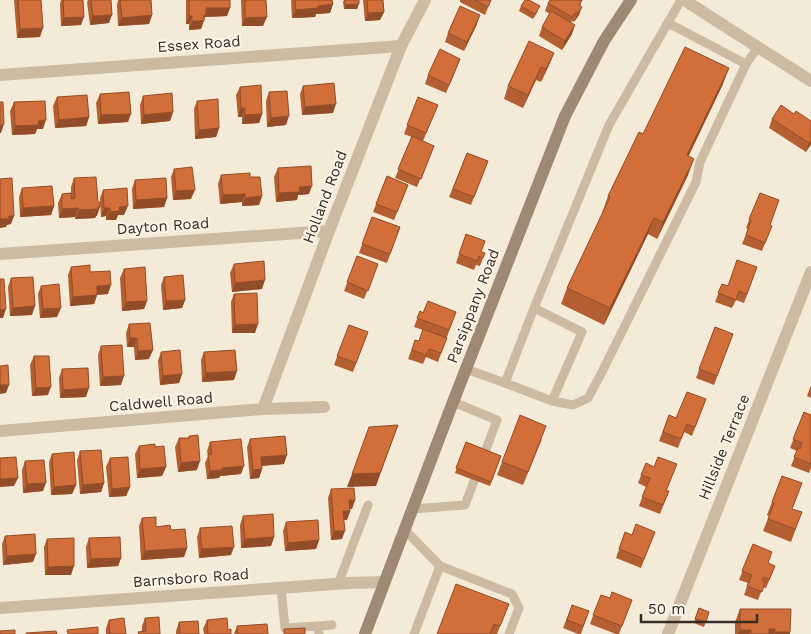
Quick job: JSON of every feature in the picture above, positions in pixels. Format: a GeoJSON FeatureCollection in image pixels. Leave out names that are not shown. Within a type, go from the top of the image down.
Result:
{"type":"FeatureCollection","features":[{"type":"Feature","properties":{"kind":"main road","name":"Parsippany Road"},"geometry":{"type":"LineString","coordinates":[[365,634],[565,116],[604,41],[630,0]]}},
{"type":"Feature","properties":{"kind":"street","name":"Holland Road"},"geometry":{"type":"LineString","coordinates":[[263,410],[329,231],[401,46],[425,0]]}},
{"type":"Feature","properties":{"kind":"street"},"geometry":{"type":"LineString","coordinates":[[683,0],[811,81]]}},
{"type":"Feature","properties":{"kind":"street","name":"Essex Road"},"geometry":{"type":"LineString","coordinates":[[0,75],[401,46]]}},
{"type":"Feature","properties":{"kind":"street","name":"Dayton Road"},"geometry":{"type":"LineString","coordinates":[[0,254],[329,231]]}},
{"type":"Feature","properties":{"kind":"street","name":"Hillside Terrace"},"geometry":{"type":"LineString","coordinates":[[668,634],[811,272]]}},
{"type":"Feature","properties":{"kind":"street","name":"Caldwell Road"},"geometry":{"type":"LineString","coordinates":[[0,432],[324,406]]}},
{"type":"Feature","properties":{"kind":"street","name":"Barnsboro Road"},"geometry":{"type":"LineString","coordinates":[[0,608],[384,582]]}},
{"type":"Feature","properties":{"kind":"lane"},"geometry":{"type":"LineString","coordinates":[[505,383],[609,125],[683,0]]}},
{"type":"Feature","properties":{"kind":"lane"},"geometry":{"type":"LineString","coordinates":[[668,23],[746,64]]}},
{"type":"Feature","properties":{"kind":"lane"},"geometry":{"type":"LineString","coordinates":[[466,369],[552,401],[573,405],[588,398],[696,182],[700,162],[746,64],[758,47]]}},
{"type":"Feature","properties":{"kind":"lane"},"geometry":{"type":"LineString","coordinates":[[534,308],[582,332],[552,401]]}},
{"type":"Feature","properties":{"kind":"lane"},"geometry":{"type":"LineString","coordinates":[[412,509],[465,504],[478,471],[497,420],[453,402]]}},
{"type":"Feature","properties":{"kind":"lane"},"geometry":{"type":"LineString","coordinates":[[338,584],[368,505]]}},
{"type":"Feature","properties":{"kind":"lane"},"geometry":{"type":"LineString","coordinates":[[404,529],[440,566],[512,594],[519,608],[509,634]]}},
{"type":"Feature","properties":{"kind":"lane"},"geometry":{"type":"LineString","coordinates":[[414,634],[440,566]]}},
{"type":"Feature","properties":{"kind":"lane"},"geometry":{"type":"LineString","coordinates":[[281,588],[285,628],[319,630],[332,625]]}},
{"type":"Feature","properties":{"kind":"building"},"geometry":{"type":"Polygon","coordinates":[[[18,0],[41,0],[43,28],[20,29],[18,0]]]}},
{"type":"Feature","properties":{"kind":"building"},"geometry":{"type":"Polygon","coordinates":[[[63,0],[83,0],[84,17],[64,18],[63,0]]]}},
{"type":"Feature","properties":{"kind":"building"},"geometry":{"type":"Polygon","coordinates":[[[91,0],[111,0],[112,15],[93,16],[91,0]]]}},
{"type":"Feature","properties":{"kind":"building"},"geometry":{"type":"Polygon","coordinates":[[[120,0],[151,0],[152,15],[122,18],[120,0]]]}},
{"type":"Feature","properties":{"kind":"building"},"geometry":{"type":"Polygon","coordinates":[[[189,0],[230,0],[230,8],[206,8],[204,21],[192,21],[192,16],[189,16],[189,0]]]}},
{"type":"Feature","properties":{"kind":"building"},"geometry":{"type":"Polygon","coordinates":[[[245,0],[266,0],[267,17],[245,18],[245,0]]]}},
{"type":"Feature","properties":{"kind":"building"},"geometry":{"type":"Polygon","coordinates":[[[295,0],[332,0],[333,4],[318,6],[318,8],[296,10],[295,0]]]}},
{"type":"Feature","properties":{"kind":"building"},"geometry":{"type":"Polygon","coordinates":[[[345,0],[359,0],[359,4],[345,5],[345,0]]]}},
{"type":"Feature","properties":{"kind":"building"},"geometry":{"type":"Polygon","coordinates":[[[367,0],[383,0],[384,12],[368,13],[367,0]]]}},
{"type":"Feature","properties":{"kind":"building"},"geometry":{"type":"Polygon","coordinates":[[[475,0],[491,0],[488,7],[475,0]]]}},
{"type":"Feature","properties":{"kind":"building"},"geometry":{"type":"Polygon","coordinates":[[[525,0],[540,6],[535,14],[521,6],[525,0]]]}},
{"type":"Feature","properties":{"kind":"building"},"geometry":{"type":"Polygon","coordinates":[[[550,0],[582,0],[579,5],[582,7],[572,17],[548,3],[550,0]]]}},
{"type":"Feature","properties":{"kind":"building"},"geometry":{"type":"Polygon","coordinates":[[[460,6],[480,15],[467,42],[448,33],[460,6]]]}},
{"type":"Feature","properties":{"kind":"building"},"geometry":{"type":"Polygon","coordinates":[[[551,11],[575,25],[565,41],[542,27],[551,11]]]}},
{"type":"Feature","properties":{"kind":"building"},"geometry":{"type":"Polygon","coordinates":[[[529,41],[554,53],[546,69],[541,67],[528,95],[508,86],[529,41]]]}},
{"type":"Feature","properties":{"kind":"building"},"geometry":{"type":"Polygon","coordinates":[[[685,47],[729,68],[687,155],[694,159],[663,222],[654,218],[610,308],[567,288],[639,132],[643,134],[685,47]]]}},
{"type":"Feature","properties":{"kind":"building"},"geometry":{"type":"Polygon","coordinates":[[[440,49],[460,59],[449,85],[428,75],[440,49]]]}},
{"type":"Feature","properties":{"kind":"building"},"geometry":{"type":"Polygon","coordinates":[[[334,83],[336,104],[305,107],[303,86],[334,83]]]}},
{"type":"Feature","properties":{"kind":"building"},"geometry":{"type":"Polygon","coordinates":[[[261,85],[262,114],[245,115],[245,108],[241,108],[240,87],[261,85]]]}},
{"type":"Feature","properties":{"kind":"building"},"geometry":{"type":"Polygon","coordinates":[[[287,91],[289,116],[271,118],[269,92],[287,91]]]}},
{"type":"Feature","properties":{"kind":"building"},"geometry":{"type":"Polygon","coordinates":[[[129,92],[131,114],[101,115],[100,94],[129,92]]]}},
{"type":"Feature","properties":{"kind":"building"},"geometry":{"type":"Polygon","coordinates":[[[172,93],[173,112],[144,115],[143,96],[172,93]]]}},
{"type":"Feature","properties":{"kind":"building"},"geometry":{"type":"Polygon","coordinates":[[[87,95],[89,117],[59,120],[57,97],[87,95]]]}},
{"type":"Feature","properties":{"kind":"building"},"geometry":{"type":"Polygon","coordinates":[[[418,97],[438,105],[426,133],[407,125],[418,97]]]}},
{"type":"Feature","properties":{"kind":"building"},"geometry":{"type":"Polygon","coordinates":[[[218,99],[219,128],[199,130],[197,101],[218,99]]]}},
{"type":"Feature","properties":{"kind":"building"},"geometry":{"type":"Polygon","coordinates":[[[45,101],[46,120],[38,121],[39,125],[15,126],[14,102],[45,101]]]}},
{"type":"Feature","properties":{"kind":"building"},"geometry":{"type":"Polygon","coordinates":[[[0,102],[3,102],[4,124],[0,125],[0,102]]]}},
{"type":"Feature","properties":{"kind":"building"},"geometry":{"type":"Polygon","coordinates":[[[781,105],[794,114],[796,111],[811,121],[811,140],[809,143],[772,119],[781,105]]]}},
{"type":"Feature","properties":{"kind":"building"},"geometry":{"type":"Polygon","coordinates":[[[412,136],[434,146],[421,179],[398,169],[412,136]]]}},
{"type":"Feature","properties":{"kind":"building"},"geometry":{"type":"Polygon","coordinates":[[[467,153],[488,161],[474,197],[453,189],[467,153]]]}},
{"type":"Feature","properties":{"kind":"building"},"geometry":{"type":"Polygon","coordinates":[[[311,166],[312,186],[299,187],[300,192],[279,193],[278,168],[311,166]]]}},
{"type":"Feature","properties":{"kind":"building"},"geometry":{"type":"Polygon","coordinates":[[[192,167],[195,190],[176,191],[174,169],[192,167]]]}},
{"type":"Feature","properties":{"kind":"building"},"geometry":{"type":"Polygon","coordinates":[[[250,173],[250,177],[260,177],[262,196],[245,198],[245,194],[223,195],[221,175],[250,173]]]}},
{"type":"Feature","properties":{"kind":"building"},"geometry":{"type":"Polygon","coordinates":[[[387,176],[408,185],[397,212],[376,204],[387,176]]]}},
{"type":"Feature","properties":{"kind":"building"},"geometry":{"type":"Polygon","coordinates":[[[96,177],[98,202],[100,202],[98,209],[62,209],[62,194],[71,193],[71,199],[75,198],[74,178],[96,177]]]}},
{"type":"Feature","properties":{"kind":"building"},"geometry":{"type":"Polygon","coordinates":[[[12,178],[14,216],[9,216],[9,219],[0,219],[0,179],[12,178]]]}},
{"type":"Feature","properties":{"kind":"building"},"geometry":{"type":"Polygon","coordinates":[[[166,178],[167,198],[136,200],[135,180],[166,178]]]}},
{"type":"Feature","properties":{"kind":"building"},"geometry":{"type":"Polygon","coordinates":[[[52,186],[54,206],[23,208],[22,188],[52,186]]]}},
{"type":"Feature","properties":{"kind":"building"},"geometry":{"type":"Polygon","coordinates":[[[127,188],[128,206],[119,207],[120,211],[110,212],[110,208],[104,208],[103,190],[127,188]]]}},
{"type":"Feature","properties":{"kind":"building"},"geometry":{"type":"Polygon","coordinates":[[[760,193],[779,200],[765,243],[746,235],[751,220],[749,219],[760,193]]]}},
{"type":"Feature","properties":{"kind":"building"},"geometry":{"type":"Polygon","coordinates":[[[372,217],[400,227],[390,254],[362,244],[372,217]]]}},
{"type":"Feature","properties":{"kind":"building"},"geometry":{"type":"Polygon","coordinates":[[[466,234],[485,241],[481,252],[485,253],[483,258],[479,256],[477,261],[459,254],[466,234]]]}},
{"type":"Feature","properties":{"kind":"building"},"geometry":{"type":"Polygon","coordinates":[[[357,256],[378,264],[368,291],[347,282],[357,256]]]}},
{"type":"Feature","properties":{"kind":"building"},"geometry":{"type":"Polygon","coordinates":[[[737,260],[757,267],[747,294],[739,291],[736,300],[718,293],[722,284],[728,286],[737,260]]]}},
{"type":"Feature","properties":{"kind":"building"},"geometry":{"type":"Polygon","coordinates":[[[264,261],[265,280],[235,283],[234,264],[264,261]]]}},
{"type":"Feature","properties":{"kind":"building"},"geometry":{"type":"Polygon","coordinates":[[[90,265],[90,272],[110,271],[111,285],[97,286],[97,295],[73,297],[71,267],[90,265]]]}},
{"type":"Feature","properties":{"kind":"building"},"geometry":{"type":"Polygon","coordinates":[[[145,267],[147,301],[126,302],[124,269],[145,267]]]}},
{"type":"Feature","properties":{"kind":"building"},"geometry":{"type":"Polygon","coordinates":[[[183,275],[185,300],[166,301],[164,277],[183,275]]]}},
{"type":"Feature","properties":{"kind":"building"},"geometry":{"type":"Polygon","coordinates":[[[33,277],[35,306],[13,308],[11,278],[33,277]]]}},
{"type":"Feature","properties":{"kind":"building"},"geometry":{"type":"Polygon","coordinates":[[[0,279],[4,279],[6,309],[0,310],[0,279]]]}},
{"type":"Feature","properties":{"kind":"building"},"geometry":{"type":"Polygon","coordinates":[[[59,284],[61,308],[43,309],[41,286],[59,284]]]}},
{"type":"Feature","properties":{"kind":"building"},"geometry":{"type":"Polygon","coordinates":[[[257,293],[258,324],[235,325],[234,294],[257,293]]]}},
{"type":"Feature","properties":{"kind":"building"},"geometry":{"type":"Polygon","coordinates":[[[428,301],[456,312],[449,330],[417,318],[420,311],[423,313],[428,301]]]}},
{"type":"Feature","properties":{"kind":"building"},"geometry":{"type":"Polygon","coordinates":[[[150,323],[153,350],[138,351],[137,338],[130,338],[129,324],[150,323]]]}},
{"type":"Feature","properties":{"kind":"building"},"geometry":{"type":"Polygon","coordinates":[[[349,325],[368,332],[356,363],[337,356],[349,325]]]}},
{"type":"Feature","properties":{"kind":"building"},"geometry":{"type":"Polygon","coordinates":[[[715,327],[733,334],[717,376],[699,369],[715,327]]]}},
{"type":"Feature","properties":{"kind":"building"},"geometry":{"type":"Polygon","coordinates":[[[423,329],[447,338],[441,353],[429,349],[426,355],[412,350],[415,340],[419,341],[423,329]]]}},
{"type":"Feature","properties":{"kind":"building"},"geometry":{"type":"Polygon","coordinates":[[[122,345],[124,376],[103,377],[101,346],[122,345]]]}},
{"type":"Feature","properties":{"kind":"building"},"geometry":{"type":"Polygon","coordinates":[[[180,350],[182,374],[163,376],[161,352],[180,350]]]}},
{"type":"Feature","properties":{"kind":"building"},"geometry":{"type":"Polygon","coordinates":[[[235,350],[237,371],[206,373],[204,352],[235,350]]]}},
{"type":"Feature","properties":{"kind":"building"},"geometry":{"type":"Polygon","coordinates":[[[34,356],[49,356],[51,387],[36,388],[34,356]]]}},
{"type":"Feature","properties":{"kind":"building"},"geometry":{"type":"Polygon","coordinates":[[[8,365],[9,385],[0,385],[0,366],[8,365]]]}},
{"type":"Feature","properties":{"kind":"building"},"geometry":{"type":"Polygon","coordinates":[[[88,368],[89,388],[63,390],[62,369],[88,368]]]}},
{"type":"Feature","properties":{"kind":"building"},"geometry":{"type":"Polygon","coordinates":[[[687,392],[706,399],[695,427],[687,424],[681,439],[663,432],[669,415],[676,418],[687,392]]]}},
{"type":"Feature","properties":{"kind":"building"},"geometry":{"type":"Polygon","coordinates":[[[804,412],[811,415],[811,464],[794,457],[802,443],[793,439],[804,412]]]}},
{"type":"Feature","properties":{"kind":"building"},"geometry":{"type":"Polygon","coordinates":[[[520,415],[546,426],[528,472],[502,462],[520,415]]]}},
{"type":"Feature","properties":{"kind":"building"},"geometry":{"type":"Polygon","coordinates":[[[398,425],[380,473],[352,474],[369,427],[398,425]]]}},
{"type":"Feature","properties":{"kind":"building"},"geometry":{"type":"Polygon","coordinates":[[[198,435],[200,461],[181,463],[179,438],[189,438],[189,436],[198,435]]]}},
{"type":"Feature","properties":{"kind":"building"},"geometry":{"type":"Polygon","coordinates":[[[285,436],[287,455],[261,457],[262,469],[253,470],[250,439],[285,436]]]}},
{"type":"Feature","properties":{"kind":"building"},"geometry":{"type":"Polygon","coordinates":[[[241,439],[244,466],[210,471],[208,454],[212,454],[210,442],[241,439]]]}},
{"type":"Feature","properties":{"kind":"building"},"geometry":{"type":"Polygon","coordinates":[[[466,442],[501,456],[491,482],[456,468],[466,442]]]}},
{"type":"Feature","properties":{"kind":"building"},"geometry":{"type":"Polygon","coordinates":[[[155,444],[155,447],[164,446],[166,467],[140,469],[139,446],[155,444]]]}},
{"type":"Feature","properties":{"kind":"building"},"geometry":{"type":"Polygon","coordinates":[[[101,450],[104,483],[83,485],[80,451],[101,450]]]}},
{"type":"Feature","properties":{"kind":"building"},"geometry":{"type":"Polygon","coordinates":[[[74,452],[76,485],[54,487],[52,454],[74,452]]]}},
{"type":"Feature","properties":{"kind":"building"},"geometry":{"type":"Polygon","coordinates":[[[16,457],[18,478],[0,479],[0,458],[16,457]]]}},
{"type":"Feature","properties":{"kind":"building"},"geometry":{"type":"Polygon","coordinates":[[[128,457],[130,487],[112,489],[110,458],[128,457]]]}},
{"type":"Feature","properties":{"kind":"building"},"geometry":{"type":"Polygon","coordinates":[[[658,457],[677,464],[666,491],[669,491],[663,505],[642,497],[650,478],[641,475],[646,463],[654,467],[658,457]]]}},
{"type":"Feature","properties":{"kind":"building"},"geometry":{"type":"Polygon","coordinates":[[[44,460],[46,483],[27,484],[25,461],[44,460]]]}},
{"type":"Feature","properties":{"kind":"building"},"geometry":{"type":"Polygon","coordinates":[[[782,476],[802,483],[792,509],[802,512],[795,529],[768,519],[782,476]]]}},
{"type":"Feature","properties":{"kind":"building"},"geometry":{"type":"Polygon","coordinates":[[[354,488],[355,500],[349,500],[350,511],[343,511],[345,531],[334,531],[331,489],[354,488]]]}},
{"type":"Feature","properties":{"kind":"building"},"geometry":{"type":"Polygon","coordinates":[[[273,514],[274,537],[245,539],[243,516],[273,514]]]}},
{"type":"Feature","properties":{"kind":"building"},"geometry":{"type":"Polygon","coordinates":[[[156,517],[156,527],[170,525],[171,530],[185,529],[187,548],[145,551],[142,518],[156,517]]]}},
{"type":"Feature","properties":{"kind":"building"},"geometry":{"type":"Polygon","coordinates":[[[318,520],[319,540],[288,543],[286,522],[318,520]]]}},
{"type":"Feature","properties":{"kind":"building"},"geometry":{"type":"Polygon","coordinates":[[[636,524],[655,532],[644,559],[619,549],[625,532],[632,535],[636,524]]]}},
{"type":"Feature","properties":{"kind":"building"},"geometry":{"type":"Polygon","coordinates":[[[232,526],[234,547],[202,549],[200,528],[232,526]]]}},
{"type":"Feature","properties":{"kind":"building"},"geometry":{"type":"Polygon","coordinates":[[[35,534],[36,554],[7,556],[5,536],[35,534]]]}},
{"type":"Feature","properties":{"kind":"building"},"geometry":{"type":"Polygon","coordinates":[[[120,537],[121,558],[91,559],[89,538],[120,537]]]}},
{"type":"Feature","properties":{"kind":"building"},"geometry":{"type":"Polygon","coordinates":[[[74,538],[74,566],[48,567],[47,539],[74,538]]]}},
{"type":"Feature","properties":{"kind":"building"},"geometry":{"type":"Polygon","coordinates":[[[753,544],[772,552],[768,563],[775,566],[769,580],[764,577],[762,580],[765,582],[762,592],[747,586],[752,575],[742,571],[753,544]]]}},
{"type":"Feature","properties":{"kind":"building"},"geometry":{"type":"Polygon","coordinates":[[[456,584],[509,604],[500,626],[494,624],[490,634],[437,634],[456,584]]]}},
{"type":"Feature","properties":{"kind":"building"},"geometry":{"type":"Polygon","coordinates":[[[612,592],[632,600],[622,626],[593,615],[601,595],[610,598],[612,592]]]}},
{"type":"Feature","properties":{"kind":"building"},"geometry":{"type":"Polygon","coordinates":[[[572,605],[589,611],[583,626],[567,620],[572,605]]]}},
{"type":"Feature","properties":{"kind":"building"},"geometry":{"type":"Polygon","coordinates":[[[699,608],[709,612],[706,622],[695,619],[699,608]]]}},
{"type":"Feature","properties":{"kind":"building"},"geometry":{"type":"Polygon","coordinates":[[[740,609],[791,609],[790,632],[775,632],[775,629],[769,629],[769,634],[751,634],[751,630],[740,630],[740,609]]]}},
{"type":"Feature","properties":{"kind":"building"},"geometry":{"type":"Polygon","coordinates":[[[159,617],[160,634],[139,634],[138,632],[146,631],[145,618],[159,617]]]}},
{"type":"Feature","properties":{"kind":"building"},"geometry":{"type":"Polygon","coordinates":[[[124,618],[126,634],[110,634],[109,620],[124,618]]]}},
{"type":"Feature","properties":{"kind":"building"},"geometry":{"type":"Polygon","coordinates":[[[227,618],[228,630],[231,629],[231,634],[208,634],[207,620],[227,618]]]}},
{"type":"Feature","properties":{"kind":"building"},"geometry":{"type":"Polygon","coordinates":[[[198,621],[199,634],[180,634],[179,622],[198,621]]]}},
{"type":"Feature","properties":{"kind":"building"},"geometry":{"type":"Polygon","coordinates":[[[267,624],[268,634],[238,634],[237,626],[267,624]]]}},
{"type":"Feature","properties":{"kind":"building"},"geometry":{"type":"Polygon","coordinates":[[[98,627],[98,634],[68,634],[67,630],[98,627]]]}},
{"type":"Feature","properties":{"kind":"building"},"geometry":{"type":"Polygon","coordinates":[[[305,628],[305,634],[284,634],[284,629],[305,628]]]}},
{"type":"Feature","properties":{"kind":"building"},"geometry":{"type":"Polygon","coordinates":[[[15,630],[15,634],[0,634],[0,631],[15,630]]]}},
{"type":"Feature","properties":{"kind":"building"},"geometry":{"type":"Polygon","coordinates":[[[56,631],[57,634],[26,634],[26,633],[56,631]]]}}]}
